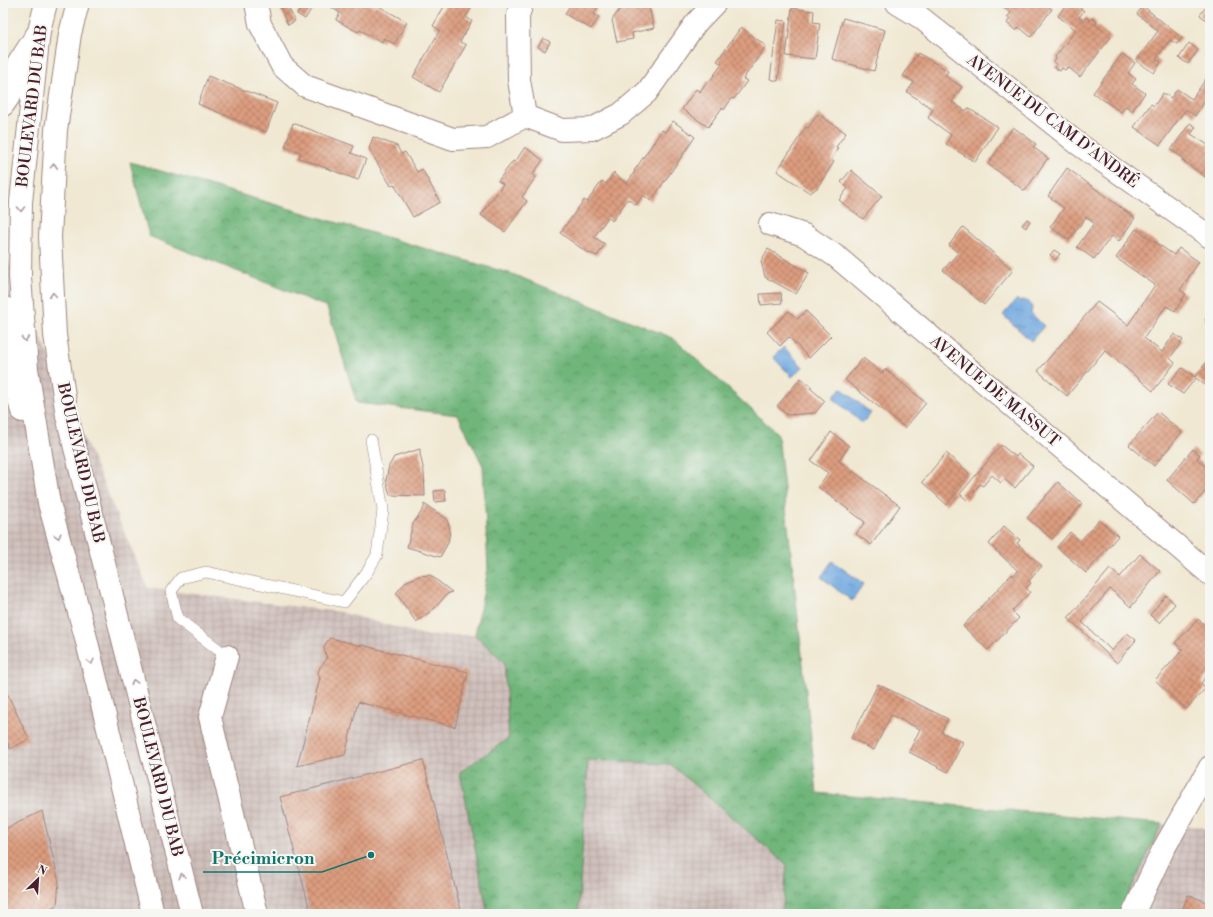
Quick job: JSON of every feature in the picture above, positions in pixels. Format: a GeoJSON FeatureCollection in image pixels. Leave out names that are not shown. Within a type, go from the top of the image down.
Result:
{"type":"FeatureCollection","features":[{"type":"Feature","properties":{"kind":"main road","name":"BOULEVARD DU BAB"},"geometry":{"type":"LineString","coordinates":[[46,3],[39,31],[21,202],[20,277],[27,368],[49,503],[85,634],[153,914]]}},
{"type":"Feature","properties":{"kind":"main road","name":"BOULEVARD DU BAB"},"geometry":{"type":"LineString","coordinates":[[78,3],[70,34],[56,130],[50,237],[55,334],[67,416],[192,914]]}},
{"type":"Feature","properties":{"kind":"main road"},"geometry":{"type":"LineString","coordinates":[[256,3],[260,24],[282,66],[305,86],[453,140],[487,137],[525,116],[562,130],[592,129],[621,114],[647,92],[696,23],[715,3]]}},
{"type":"Feature","properties":{"kind":"main road"},"geometry":{"type":"LineString","coordinates":[[522,3],[518,16],[519,80],[525,116]]}},
{"type":"Feature","properties":{"kind":"main road","name":"AVENUE DU CAM D'ANDRÉ"},"geometry":{"type":"LineString","coordinates":[[897,3],[920,17],[1077,143],[1210,237]]}},
{"type":"Feature","properties":{"kind":"main road"},"geometry":{"type":"LineString","coordinates":[[3,106],[10,95],[18,64],[39,31]]}},
{"type":"Feature","properties":{"kind":"main road","name":"AVENUE DE MASSUT"},"geometry":{"type":"LineString","coordinates":[[770,224],[804,235],[837,258],[1210,574]]}},
{"type":"Feature","properties":{"kind":"main road"},"geometry":{"type":"LineString","coordinates":[[3,307],[9,365],[49,503]]}},
{"type":"Feature","properties":{"kind":"main road"},"geometry":{"type":"LineString","coordinates":[[227,656],[210,717],[257,914]]}},
{"type":"Feature","properties":{"kind":"main road"},"geometry":{"type":"LineString","coordinates":[[1133,914],[1163,850],[1210,767]]}},
{"type":"Feature","properties":{"kind":"lane"},"geometry":{"type":"LineString","coordinates":[[227,656],[178,619],[171,591],[181,578],[206,572],[344,602],[367,572],[377,555],[383,510],[371,440]]}},
{"type":"Feature","properties":{"kind":"shaded area"},"geometry":{"type":"Polygon","coordinates":[[[3,248],[148,588],[340,612],[428,636],[475,635],[504,662],[509,738],[460,772],[488,914],[3,914],[3,248]]]}},
{"type":"Feature","properties":{"kind":"shaded area"},"geometry":{"type":"Polygon","coordinates":[[[587,760],[670,764],[787,865],[782,914],[578,914],[587,760]]]}},
{"type":"Feature","properties":{"kind":"shaded area"},"geometry":{"type":"Polygon","coordinates":[[[1162,824],[1202,827],[1210,834],[1210,914],[1119,914],[1162,824]]]}},
{"type":"Feature","properties":{"kind":"green space"},"geometry":{"type":"Polygon","coordinates":[[[130,162],[512,274],[673,338],[778,434],[817,793],[1162,824],[1119,914],[782,914],[787,865],[670,764],[588,760],[578,914],[488,914],[460,772],[509,738],[504,662],[475,635],[488,569],[483,466],[458,415],[357,403],[327,307],[149,236],[130,162]]]}},
{"type":"Feature","properties":{"kind":"water"},"geometry":{"type":"Polygon","coordinates":[[[1017,299],[1019,302],[1024,300],[1029,302],[1032,308],[1031,313],[1044,326],[1031,341],[1003,315],[1017,299]]]}},
{"type":"Feature","properties":{"kind":"water"},"geometry":{"type":"Polygon","coordinates":[[[784,347],[803,367],[792,377],[773,357],[784,347]]]}},
{"type":"Feature","properties":{"kind":"water"},"geometry":{"type":"Polygon","coordinates":[[[841,388],[871,413],[862,423],[833,398],[841,388]]]}},
{"type":"Feature","properties":{"kind":"water"},"geometry":{"type":"Polygon","coordinates":[[[832,561],[864,584],[852,601],[821,577],[832,561]]]}},
{"type":"Feature","properties":{"kind":"building"},"geometry":{"type":"Polygon","coordinates":[[[304,3],[313,6],[305,19],[297,14],[304,3]]]}},
{"type":"Feature","properties":{"kind":"building"},"geometry":{"type":"Polygon","coordinates":[[[330,3],[368,3],[374,7],[375,4],[407,22],[394,44],[384,38],[382,42],[360,30],[358,32],[336,20],[340,13],[329,6],[330,3]]]}},
{"type":"Feature","properties":{"kind":"building"},"geometry":{"type":"Polygon","coordinates":[[[441,3],[474,3],[466,17],[472,21],[460,42],[466,45],[439,92],[413,77],[440,30],[433,26],[445,5],[441,3]]]}},
{"type":"Feature","properties":{"kind":"building"},"geometry":{"type":"Polygon","coordinates":[[[571,3],[600,3],[594,14],[599,17],[591,29],[565,14],[571,3]]]}},
{"type":"Feature","properties":{"kind":"building"},"geometry":{"type":"Polygon","coordinates":[[[636,3],[648,3],[654,28],[632,33],[633,39],[617,42],[612,20],[620,9],[627,8],[626,6],[636,3]]]}},
{"type":"Feature","properties":{"kind":"building"},"geometry":{"type":"Polygon","coordinates":[[[1003,3],[1044,3],[1052,9],[1031,37],[1019,27],[1016,31],[1007,23],[1010,19],[1007,17],[1011,13],[1001,5],[1003,3]]]}},
{"type":"Feature","properties":{"kind":"building"},"geometry":{"type":"Polygon","coordinates":[[[1067,3],[1073,3],[1084,11],[1079,17],[1084,21],[1086,17],[1090,20],[1092,18],[1097,22],[1095,24],[1111,37],[1080,77],[1068,67],[1065,70],[1062,68],[1060,71],[1054,67],[1057,64],[1054,62],[1056,59],[1055,57],[1076,30],[1058,16],[1067,3]]]}},
{"type":"Feature","properties":{"kind":"building"},"geometry":{"type":"Polygon","coordinates":[[[1210,3],[1210,23],[1200,15],[1210,3]]]}},
{"type":"Feature","properties":{"kind":"building"},"geometry":{"type":"Polygon","coordinates":[[[287,5],[295,21],[288,25],[280,8],[287,5]]]}},
{"type":"Feature","properties":{"kind":"building"},"geometry":{"type":"Polygon","coordinates":[[[1143,6],[1182,38],[1177,44],[1170,40],[1156,59],[1161,62],[1154,73],[1136,61],[1158,31],[1137,14],[1143,6]]]}},
{"type":"Feature","properties":{"kind":"building"},"geometry":{"type":"Polygon","coordinates":[[[792,8],[814,11],[813,22],[820,23],[815,59],[786,56],[792,8]]]}},
{"type":"Feature","properties":{"kind":"building"},"geometry":{"type":"Polygon","coordinates":[[[843,18],[885,30],[874,71],[832,59],[843,18]]]}},
{"type":"Feature","properties":{"kind":"building"},"geometry":{"type":"Polygon","coordinates":[[[778,20],[786,21],[778,81],[770,79],[778,20]]]}},
{"type":"Feature","properties":{"kind":"building"},"geometry":{"type":"Polygon","coordinates":[[[741,27],[766,46],[743,79],[747,81],[734,99],[732,98],[724,110],[722,108],[708,127],[682,109],[696,89],[700,92],[707,81],[709,82],[722,64],[717,61],[741,27]]]}},
{"type":"Feature","properties":{"kind":"building"},"geometry":{"type":"Polygon","coordinates":[[[543,38],[550,42],[545,51],[538,47],[543,38]]]}},
{"type":"Feature","properties":{"kind":"building"},"geometry":{"type":"Polygon","coordinates":[[[1189,43],[1198,50],[1188,64],[1179,58],[1189,43]]]}},
{"type":"Feature","properties":{"kind":"building"},"geometry":{"type":"Polygon","coordinates":[[[918,53],[948,71],[945,76],[962,87],[952,102],[966,111],[968,108],[998,127],[975,162],[946,144],[951,135],[928,118],[933,109],[907,92],[914,82],[903,76],[918,53]]]}},
{"type":"Feature","properties":{"kind":"building"},"geometry":{"type":"Polygon","coordinates":[[[1122,54],[1135,63],[1128,73],[1136,79],[1132,84],[1145,93],[1132,111],[1126,106],[1121,112],[1093,93],[1122,54]]]}},
{"type":"Feature","properties":{"kind":"building"},"geometry":{"type":"Polygon","coordinates":[[[1210,73],[1210,94],[1195,116],[1186,109],[1160,145],[1134,127],[1151,104],[1154,106],[1163,93],[1171,98],[1177,89],[1192,99],[1210,73]]]}},
{"type":"Feature","properties":{"kind":"building"},"geometry":{"type":"Polygon","coordinates":[[[208,76],[277,103],[266,132],[198,104],[208,76]]]}},
{"type":"Feature","properties":{"kind":"building"},"geometry":{"type":"Polygon","coordinates":[[[818,114],[846,133],[836,147],[838,148],[831,160],[834,162],[817,188],[810,193],[777,171],[806,127],[808,128],[818,114]]]}},
{"type":"Feature","properties":{"kind":"building"},"geometry":{"type":"Polygon","coordinates":[[[673,121],[695,137],[651,201],[643,195],[636,205],[628,199],[612,221],[608,217],[594,237],[605,244],[597,256],[585,251],[560,233],[584,200],[587,202],[602,181],[606,184],[614,172],[615,175],[627,184],[662,130],[665,132],[673,121]]]}},
{"type":"Feature","properties":{"kind":"building"},"geometry":{"type":"Polygon","coordinates":[[[293,123],[354,146],[351,153],[366,159],[358,180],[299,158],[301,152],[285,147],[293,123]]]}},
{"type":"Feature","properties":{"kind":"building"},"geometry":{"type":"Polygon","coordinates":[[[1190,123],[1196,127],[1191,134],[1208,145],[1210,143],[1210,176],[1208,179],[1171,150],[1190,123]]]}},
{"type":"Feature","properties":{"kind":"building"},"geometry":{"type":"Polygon","coordinates":[[[1013,127],[1036,144],[1033,147],[1049,159],[1047,159],[1025,191],[988,164],[1013,127]]]}},
{"type":"Feature","properties":{"kind":"building"},"geometry":{"type":"Polygon","coordinates":[[[373,137],[397,146],[401,154],[405,152],[417,172],[422,169],[440,202],[413,217],[394,184],[391,186],[369,149],[373,137]]]}},
{"type":"Feature","properties":{"kind":"building"},"geometry":{"type":"Polygon","coordinates":[[[525,147],[543,160],[533,174],[536,177],[522,197],[527,201],[505,232],[481,215],[503,184],[498,181],[513,161],[515,162],[525,147]]]}},
{"type":"Feature","properties":{"kind":"building"},"geometry":{"type":"Polygon","coordinates":[[[1067,168],[1135,218],[1119,241],[1112,236],[1094,259],[1077,247],[1094,223],[1086,217],[1069,240],[1050,227],[1064,208],[1048,196],[1067,168]]]}},
{"type":"Feature","properties":{"kind":"building"},"geometry":{"type":"Polygon","coordinates":[[[851,170],[882,196],[863,219],[839,200],[848,188],[841,182],[851,170]]]}},
{"type":"Feature","properties":{"kind":"building"},"geometry":{"type":"Polygon","coordinates":[[[1027,219],[1030,221],[1026,228],[1022,225],[1027,219]]]}},
{"type":"Feature","properties":{"kind":"building"},"geometry":{"type":"Polygon","coordinates":[[[963,227],[1013,270],[984,305],[943,270],[958,253],[949,245],[963,227]]]}},
{"type":"Feature","properties":{"kind":"building"},"geometry":{"type":"Polygon","coordinates":[[[1136,229],[1174,255],[1179,248],[1199,262],[1180,290],[1186,294],[1175,311],[1166,306],[1144,338],[1162,352],[1174,334],[1183,340],[1170,358],[1175,363],[1153,391],[1105,350],[1067,396],[1038,371],[1097,302],[1128,325],[1155,285],[1116,258],[1136,229]]]}},
{"type":"Feature","properties":{"kind":"building"},"geometry":{"type":"Polygon","coordinates":[[[768,249],[809,273],[796,294],[765,277],[761,261],[768,249]]]}},
{"type":"Feature","properties":{"kind":"building"},"geometry":{"type":"Polygon","coordinates":[[[1054,250],[1060,254],[1055,260],[1050,255],[1054,250]]]}},
{"type":"Feature","properties":{"kind":"building"},"geometry":{"type":"Polygon","coordinates":[[[781,293],[782,303],[761,305],[760,294],[781,293]]]}},
{"type":"Feature","properties":{"kind":"building"},"geometry":{"type":"Polygon","coordinates":[[[789,311],[797,319],[806,311],[831,336],[809,358],[789,337],[780,346],[767,332],[789,311]]]}},
{"type":"Feature","properties":{"kind":"building"},"geometry":{"type":"Polygon","coordinates":[[[1210,312],[1210,323],[1205,320],[1210,312]]]}},
{"type":"Feature","properties":{"kind":"building"},"geometry":{"type":"Polygon","coordinates":[[[863,358],[882,373],[885,369],[926,403],[905,428],[845,380],[863,358]]]}},
{"type":"Feature","properties":{"kind":"building"},"geometry":{"type":"Polygon","coordinates":[[[1210,358],[1210,389],[1196,378],[1183,394],[1168,384],[1182,368],[1195,377],[1210,358]]]}},
{"type":"Feature","properties":{"kind":"building"},"geometry":{"type":"Polygon","coordinates":[[[801,378],[825,401],[815,413],[787,415],[777,406],[801,378]]]}},
{"type":"Feature","properties":{"kind":"building"},"geometry":{"type":"Polygon","coordinates":[[[1158,412],[1182,432],[1154,466],[1129,445],[1158,412]]]}},
{"type":"Feature","properties":{"kind":"building"},"geometry":{"type":"Polygon","coordinates":[[[831,432],[849,446],[839,461],[900,506],[871,545],[856,534],[865,522],[818,487],[828,473],[811,461],[831,432]]]}},
{"type":"Feature","properties":{"kind":"building"},"geometry":{"type":"Polygon","coordinates":[[[1001,445],[1016,457],[1018,454],[1033,466],[1015,488],[1004,479],[1001,483],[992,475],[983,486],[980,484],[967,500],[960,494],[1001,445]]]}},
{"type":"Feature","properties":{"kind":"building"},"geometry":{"type":"Polygon","coordinates":[[[420,449],[424,472],[425,496],[390,495],[386,480],[389,466],[394,457],[420,449]]]}},
{"type":"Feature","properties":{"kind":"building"},"geometry":{"type":"Polygon","coordinates":[[[1193,449],[1200,455],[1197,459],[1210,470],[1210,486],[1194,504],[1167,480],[1193,449]]]}},
{"type":"Feature","properties":{"kind":"building"},"geometry":{"type":"Polygon","coordinates":[[[946,453],[969,473],[953,491],[956,493],[947,505],[922,482],[946,453]]]}},
{"type":"Feature","properties":{"kind":"building"},"geometry":{"type":"Polygon","coordinates":[[[1058,482],[1082,504],[1052,539],[1027,518],[1058,482]]]}},
{"type":"Feature","properties":{"kind":"building"},"geometry":{"type":"Polygon","coordinates":[[[445,490],[446,501],[435,502],[434,491],[445,490]]]}},
{"type":"Feature","properties":{"kind":"building"},"geometry":{"type":"Polygon","coordinates":[[[424,504],[447,519],[450,530],[448,543],[440,557],[407,547],[413,524],[424,508],[424,504]]]}},
{"type":"Feature","properties":{"kind":"building"},"geometry":{"type":"Polygon","coordinates":[[[1099,520],[1118,536],[1086,573],[1057,547],[1070,532],[1080,541],[1099,520]]]}},
{"type":"Feature","properties":{"kind":"building"},"geometry":{"type":"Polygon","coordinates":[[[1004,526],[1020,540],[1017,543],[1042,566],[1029,581],[1031,583],[1026,588],[1030,592],[1012,611],[1019,618],[988,650],[963,626],[1012,574],[1013,576],[1018,571],[989,544],[1004,526]]]}},
{"type":"Feature","properties":{"kind":"building"},"geometry":{"type":"Polygon","coordinates":[[[1140,554],[1160,571],[1131,607],[1110,589],[1082,622],[1112,651],[1127,633],[1136,640],[1117,663],[1068,618],[1110,569],[1120,577],[1140,554]]]}},
{"type":"Feature","properties":{"kind":"building"},"geometry":{"type":"Polygon","coordinates":[[[430,575],[452,592],[447,594],[435,608],[416,622],[396,593],[407,581],[419,576],[430,575]]]}},
{"type":"Feature","properties":{"kind":"building"},"geometry":{"type":"Polygon","coordinates":[[[1166,595],[1175,604],[1159,623],[1150,615],[1166,595]]]}},
{"type":"Feature","properties":{"kind":"building"},"geometry":{"type":"Polygon","coordinates":[[[1198,619],[1206,626],[1210,621],[1210,673],[1201,683],[1206,688],[1186,709],[1155,680],[1183,650],[1175,643],[1198,619]]]}},
{"type":"Feature","properties":{"kind":"building"},"geometry":{"type":"Polygon","coordinates":[[[330,638],[468,672],[455,727],[358,702],[345,755],[297,766],[320,679],[318,673],[320,667],[327,659],[324,648],[330,638]]]}},
{"type":"Feature","properties":{"kind":"building"},"geometry":{"type":"Polygon","coordinates":[[[878,684],[948,719],[941,732],[963,742],[948,772],[909,752],[920,729],[891,715],[874,750],[851,738],[878,684]]]}},
{"type":"Feature","properties":{"kind":"building"},"geometry":{"type":"Polygon","coordinates":[[[3,685],[29,739],[10,749],[8,743],[3,746],[3,685]]]}},
{"type":"Feature","properties":{"kind":"building"},"geometry":{"type":"Polygon","coordinates":[[[423,760],[462,914],[311,914],[280,797],[423,760]]]}},
{"type":"Feature","properties":{"kind":"building"},"geometry":{"type":"Polygon","coordinates":[[[42,811],[59,882],[57,905],[38,914],[3,914],[3,830],[42,811]]]}},
{"type":"Feature","properties":{"kind":"building"},"geometry":{"type":"Polygon","coordinates":[[[1188,895],[1210,903],[1210,914],[1181,914],[1188,895]]]}},
{"type":"Feature","properties":{"kind":"place","name":"Précimicron"},"geometry":{"type":"Point","coordinates":[371,855]}}]}
